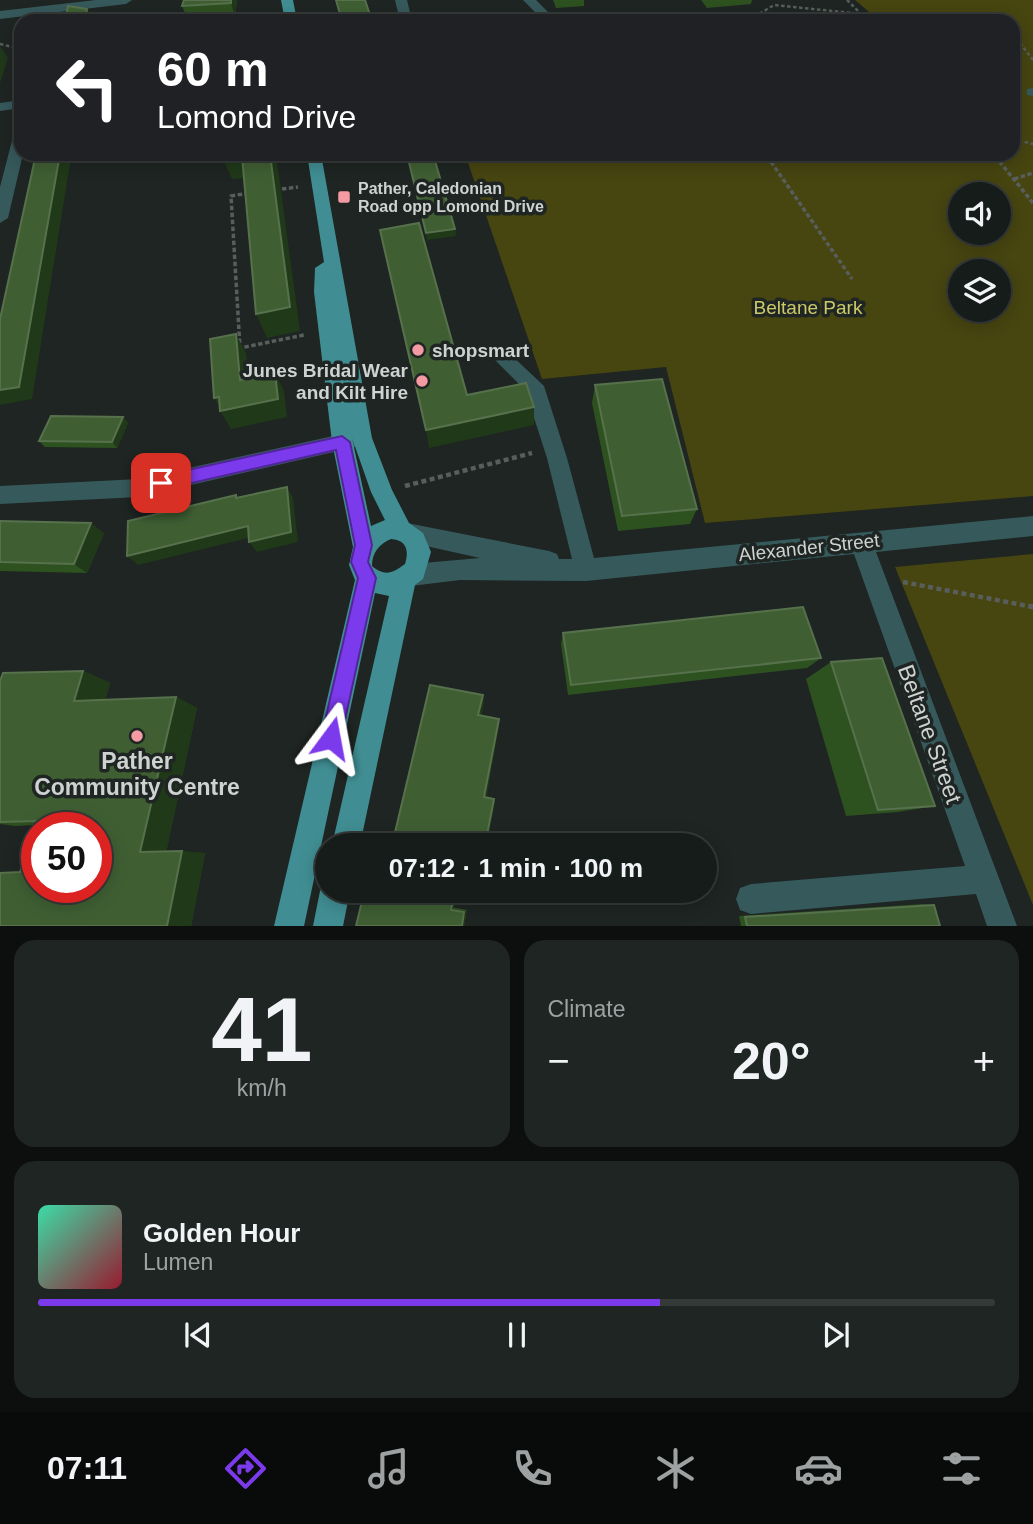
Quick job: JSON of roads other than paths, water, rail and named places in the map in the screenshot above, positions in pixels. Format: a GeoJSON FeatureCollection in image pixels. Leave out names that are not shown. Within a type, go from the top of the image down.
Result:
{"type":"FeatureCollection","features":[{"type":"Feature","properties":{"kind":"main road"},"geometry":{"type":"LineString","coordinates":[[315,161],[325,217],[364,545],[359,562],[367,578],[374,583],[384,585],[407,578]]}},
{"type":"Feature","properties":{"kind":"main road"},"geometry":{"type":"LineString","coordinates":[[325,217],[323,292],[328,330],[352,440],[404,531],[414,538],[420,552],[419,561],[407,578],[349,833]]}},
{"type":"Feature","properties":{"kind":"main road"},"geometry":{"type":"LineString","coordinates":[[364,545],[371,537],[384,530],[404,531]]}},
{"type":"Feature","properties":{"kind":"main road"},"geometry":{"type":"LineString","coordinates":[[289,926],[367,578]]}},
{"type":"Feature","properties":{"kind":"main road"},"geometry":{"type":"LineString","coordinates":[[328,926],[333,903]]}},
{"type":"Feature","properties":{"kind":"street"},"geometry":{"type":"LineString","coordinates":[[53,14],[126,0]]}},
{"type":"Feature","properties":{"kind":"street"},"geometry":{"type":"LineString","coordinates":[[529,0],[542,12],[541,14]]}},
{"type":"Feature","properties":{"kind":"street"},"geometry":{"type":"LineString","coordinates":[[0,218],[14,161]]}},
{"type":"Feature","properties":{"kind":"street"},"geometry":{"type":"LineString","coordinates":[[500,356],[534,386],[586,570]]}},
{"type":"Feature","properties":{"kind":"street"},"geometry":{"type":"LineString","coordinates":[[0,495],[139,488],[352,440]]}},
{"type":"Feature","properties":{"kind":"street","name":"Alexander Street"},"geometry":{"type":"LineString","coordinates":[[407,578],[460,569],[586,570],[1033,526]]}},
{"type":"Feature","properties":{"kind":"street","name":"Alexander Street"},"geometry":{"type":"LineString","coordinates":[[404,531],[586,570]]}},
{"type":"Feature","properties":{"kind":"street","name":"Beltane Street"},"geometry":{"type":"LineString","coordinates":[[861,542],[1002,926]]}},
{"type":"Feature","properties":{"kind":"street"},"geometry":{"type":"LineString","coordinates":[[751,899],[983,879]]}},
{"type":"Feature","properties":{"kind":"place","name":"Pather, Caledonian Road opp Lomond Drive"},"geometry":{"type":"Point","coordinates":[344,197]}},
{"type":"Feature","properties":{"kind":"place","name":"shopsmart"},"geometry":{"type":"Point","coordinates":[418,350]}},
{"type":"Feature","properties":{"kind":"place","name":"Junes Bridal Wear and Kilt Hire"},"geometry":{"type":"Point","coordinates":[422,381]}},
{"type":"Feature","properties":{"kind":"place","name":"Pather Community Centre"},"geometry":{"type":"Point","coordinates":[137,736]}},
{"type":"Feature","properties":{"kind":"park label","name":"Beltane Park"},"geometry":{"type":"Point","coordinates":[808,307]}}]}
